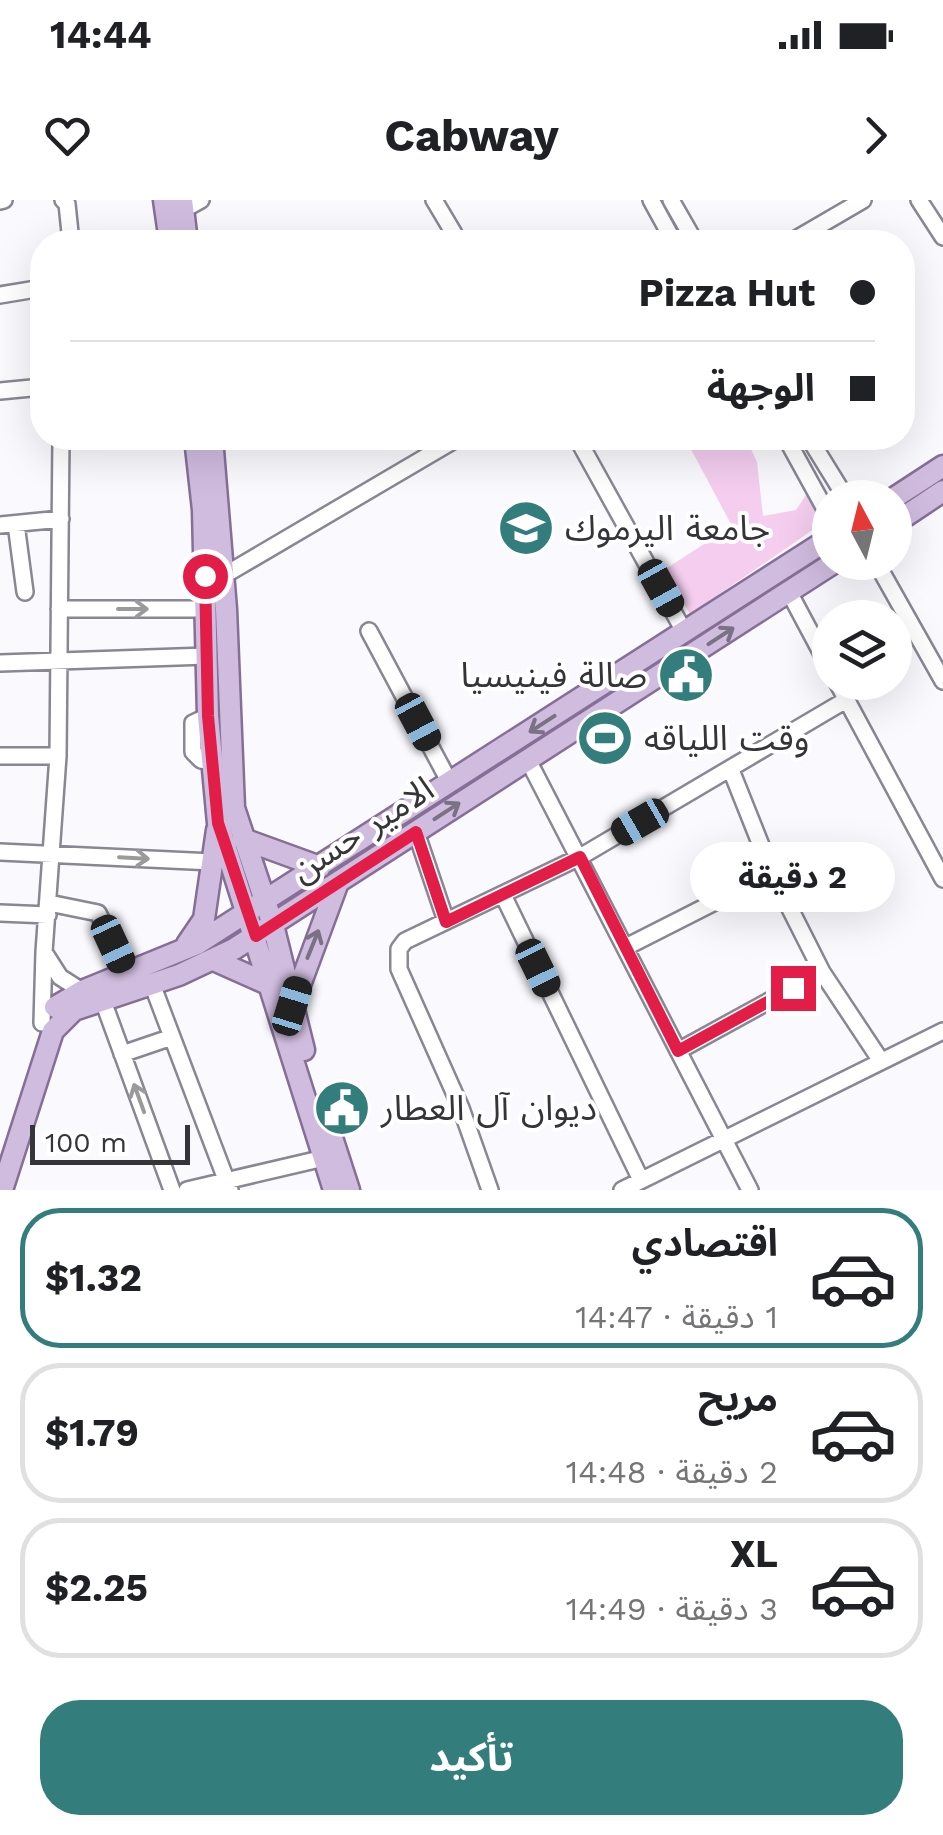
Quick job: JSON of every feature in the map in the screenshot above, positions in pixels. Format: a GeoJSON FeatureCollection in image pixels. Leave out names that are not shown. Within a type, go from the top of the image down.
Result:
{"type":"FeatureCollection","features":[{"type":"Feature","properties":{"kind":"main road"},"geometry":{"type":"LineString","coordinates":[[164,200],[168,230]]}},
{"type":"Feature","properties":{"kind":"main road"},"geometry":{"type":"LineString","coordinates":[[188,230],[189,203]]}},
{"type":"Feature","properties":{"kind":"main road"},"geometry":{"type":"LineString","coordinates":[[180,953],[204,918],[218,823],[208,716],[196,450]]}},
{"type":"Feature","properties":{"kind":"main road"},"geometry":{"type":"LineString","coordinates":[[213,450],[224,576],[229,763],[234,808],[256,906],[292,1006],[349,1190]]}},
{"type":"Feature","properties":{"kind":"main road"},"geometry":{"type":"LineString","coordinates":[[912,486],[943,466]]}},
{"type":"Feature","properties":{"kind":"main road"},"geometry":{"type":"LineString","coordinates":[[912,512],[943,492]]}},
{"type":"Feature","properties":{"kind":"main road","name":"الامير حسن"},"geometry":{"type":"LineString","coordinates":[[42,1022],[60,1003],[82,991],[180,953],[812,550]]}},
{"type":"Feature","properties":{"kind":"main road","name":"الامير حسن"},"geometry":{"type":"LineString","coordinates":[[2,1190],[53,1031],[74,1010],[214,960],[264,931],[812,577]]}},
{"type":"Feature","properties":{"kind":"main road"},"geometry":{"type":"LineString","coordinates":[[218,823],[256,906]]}},
{"type":"Feature","properties":{"kind":"main road"},"geometry":{"type":"LineString","coordinates":[[243,839],[320,866]]}},
{"type":"Feature","properties":{"kind":"main road"},"geometry":{"type":"LineString","coordinates":[[292,1006],[337,885]]}},
{"type":"Feature","properties":{"kind":"main road"},"geometry":{"type":"LineString","coordinates":[[264,931],[270,985],[334,1190]]}},
{"type":"Feature","properties":{"kind":"main road"},"geometry":{"type":"LineString","coordinates":[[214,960],[270,985]]}},
{"type":"Feature","properties":{"kind":"main road"},"geometry":{"type":"LineString","coordinates":[[0,1161],[42,1022]]}},
{"type":"Feature","properties":{"kind":"street"},"geometry":{"type":"LineString","coordinates":[[63,200],[69,230]]}},
{"type":"Feature","properties":{"kind":"street"},"geometry":{"type":"LineString","coordinates":[[434,200],[452,230]]}},
{"type":"Feature","properties":{"kind":"street"},"geometry":{"type":"LineString","coordinates":[[650,200],[667,230]]}},
{"type":"Feature","properties":{"kind":"street"},"geometry":{"type":"LineString","coordinates":[[671,200],[688,230]]}},
{"type":"Feature","properties":{"kind":"street"},"geometry":{"type":"LineString","coordinates":[[812,230],[863,200]]}},
{"type":"Feature","properties":{"kind":"street"},"geometry":{"type":"LineString","coordinates":[[920,200],[943,237]]}},
{"type":"Feature","properties":{"kind":"street"},"geometry":{"type":"LineString","coordinates":[[665,227],[682,218]]}},
{"type":"Feature","properties":{"kind":"street"},"geometry":{"type":"LineString","coordinates":[[0,295],[30,290]]}},
{"type":"Feature","properties":{"kind":"street"},"geometry":{"type":"LineString","coordinates":[[0,391],[30,388]]}},
{"type":"Feature","properties":{"kind":"street"},"geometry":{"type":"LineString","coordinates":[[42,1022],[58,756],[61,450]]}},
{"type":"Feature","properties":{"kind":"street"},"geometry":{"type":"LineString","coordinates":[[224,576],[438,450]]}},
{"type":"Feature","properties":{"kind":"street"},"geometry":{"type":"LineString","coordinates":[[583,450],[685,632]]}},
{"type":"Feature","properties":{"kind":"street"},"geometry":{"type":"LineString","coordinates":[[793,450],[812,485]]}},
{"type":"Feature","properties":{"kind":"street"},"geometry":{"type":"LineString","coordinates":[[816,450],[835,480]]}},
{"type":"Feature","properties":{"kind":"street"},"geometry":{"type":"LineString","coordinates":[[25,592],[8,524],[61,520]]}},
{"type":"Feature","properties":{"kind":"street"},"geometry":{"type":"LineString","coordinates":[[886,580],[943,682]]}},
{"type":"Feature","properties":{"kind":"street"},"geometry":{"type":"LineString","coordinates":[[790,592],[812,634]]}},
{"type":"Feature","properties":{"kind":"street"},"geometry":{"type":"LineString","coordinates":[[59,609],[206,608]]}},
{"type":"Feature","properties":{"kind":"street"},"geometry":{"type":"LineString","coordinates":[[370,632],[450,783]]}},
{"type":"Feature","properties":{"kind":"street"},"geometry":{"type":"LineString","coordinates":[[0,663],[207,656]]}},
{"type":"Feature","properties":{"kind":"street"},"geometry":{"type":"LineString","coordinates":[[490,1190],[460,1108],[398,969],[399,949],[405,940],[580,857],[846,700],[943,879]]}},
{"type":"Feature","properties":{"kind":"street"},"geometry":{"type":"LineString","coordinates":[[0,756],[58,756]]}},
{"type":"Feature","properties":{"kind":"street"},"geometry":{"type":"LineString","coordinates":[[528,760],[750,1190]]}},
{"type":"Feature","properties":{"kind":"street"},"geometry":{"type":"LineString","coordinates":[[731,770],[772,873],[822,972],[881,1062]]}},
{"type":"Feature","properties":{"kind":"street"},"geometry":{"type":"LineString","coordinates":[[416,832],[446,922]]}},
{"type":"Feature","properties":{"kind":"street"},"geometry":{"type":"LineString","coordinates":[[0,852],[214,862]]}},
{"type":"Feature","properties":{"kind":"street"},"geometry":{"type":"LineString","coordinates":[[626,947],[772,873]]}},
{"type":"Feature","properties":{"kind":"street"},"geometry":{"type":"LineString","coordinates":[[504,896],[641,1180]]}},
{"type":"Feature","properties":{"kind":"street"},"geometry":{"type":"LineString","coordinates":[[0,913],[49,909],[98,913],[128,974]]}},
{"type":"Feature","properties":{"kind":"street"},"geometry":{"type":"LineString","coordinates":[[44,952],[52,968],[82,991]]}},
{"type":"Feature","properties":{"kind":"street"},"geometry":{"type":"LineString","coordinates":[[678,1051],[822,972]]}},
{"type":"Feature","properties":{"kind":"street"},"geometry":{"type":"LineString","coordinates":[[152,984],[227,1184]]}},
{"type":"Feature","properties":{"kind":"street"},"geometry":{"type":"LineString","coordinates":[[103,1001],[172,1190]]}},
{"type":"Feature","properties":{"kind":"street"},"geometry":{"type":"LineString","coordinates":[[622,1190],[943,1031]]}},
{"type":"Feature","properties":{"kind":"street"},"geometry":{"type":"LineString","coordinates":[[122,1054],[172,1037]]}},
{"type":"Feature","properties":{"kind":"street"},"geometry":{"type":"LineString","coordinates":[[187,1190],[227,1184],[324,1158]]}},
{"type":"Feature","properties":{"kind":"shaded area"},"geometry":{"type":"Polygon","coordinates":[[[691,450],[751,450],[757,462],[763,516],[796,510],[808,492],[812,497],[812,530],[690,614],[664,570],[732,526],[691,450]]]}},
{"type":"Feature","properties":{"kind":"place","name":"جامعة اليرموك"},"geometry":{"type":"Point","coordinates":[526,528]}},
{"type":"Feature","properties":{"kind":"place","name":"صالة فينيسيا"},"geometry":{"type":"Point","coordinates":[686,675]}},
{"type":"Feature","properties":{"kind":"place","name":"وقت اللياقه"},"geometry":{"type":"Point","coordinates":[605,738]}},
{"type":"Feature","properties":{"kind":"place","name":"ديوان آل العطار"},"geometry":{"type":"Point","coordinates":[342,1108]}},
{"type":"Feature","properties":{"kind":"route"},"geometry":{"type":"LineString","coordinates":[[205,576],[208,716],[218,823],[256,936],[416,832],[446,922],[580,857],[678,1051],[793,988]]}}]}
